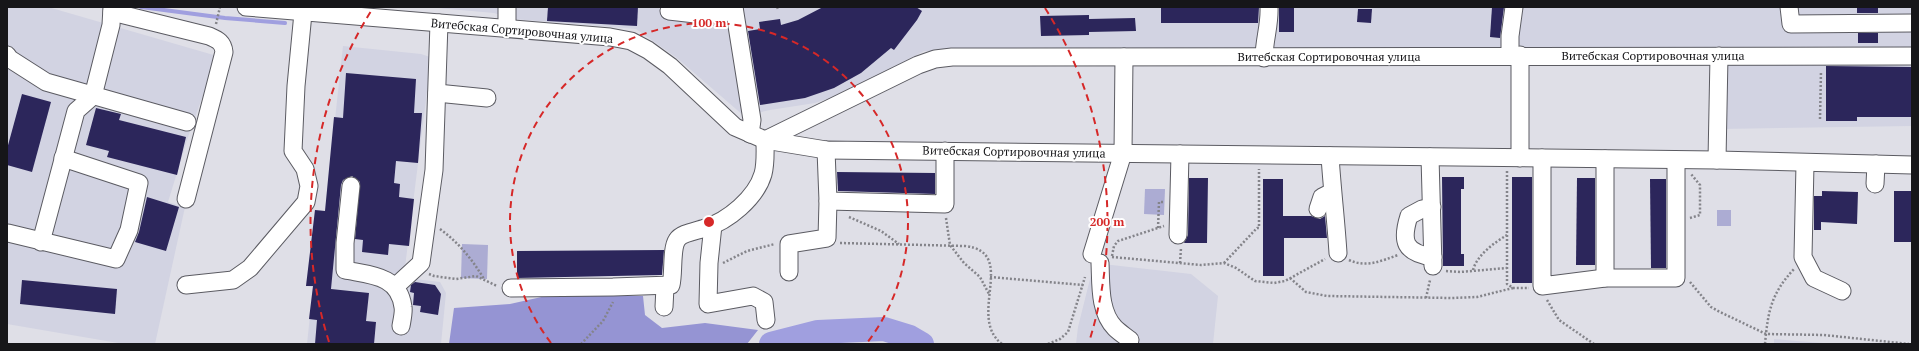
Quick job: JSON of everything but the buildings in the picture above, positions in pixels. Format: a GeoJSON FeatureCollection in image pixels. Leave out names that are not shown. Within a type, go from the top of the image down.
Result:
{"type":"FeatureCollection","features":[{"type":"Feature","properties":{"kind":"street","name":"Витебская Сортировочная улица"},"geometry":{"type":"LineString","coordinates":[[246,7],[309,11],[388,13],[439,23],[631,41],[648,50],[670,66],[729,122],[757,137],[826,150],[1717,160],[1805,164],[1912,165]]}},
{"type":"Feature","properties":{"kind":"street"},"geometry":{"type":"LineString","coordinates":[[507,29],[508,7]]}},
{"type":"Feature","properties":{"kind":"street"},"geometry":{"type":"LineString","coordinates":[[1264,58],[1264,43],[1270,21],[1269,7]]}},
{"type":"Feature","properties":{"kind":"street"},"geometry":{"type":"LineString","coordinates":[[1514,7],[1510,36],[1515,55],[1514,158]]}},
{"type":"Feature","properties":{"kind":"street"},"geometry":{"type":"LineString","coordinates":[[1789,7],[1791,24],[1912,23]]}},
{"type":"Feature","properties":{"kind":"street"},"geometry":{"type":"LineString","coordinates":[[511,288],[613,288],[671,285],[673,276],[674,246],[677,239],[683,235],[713,225],[738,209],[756,188],[763,175],[765,160],[752,120],[734,8],[713,16],[669,11]]}},
{"type":"Feature","properties":{"kind":"street"},"geometry":{"type":"LineString","coordinates":[[41,242],[76,110],[93,96],[111,25],[112,9],[209,36],[218,40],[223,46],[224,52],[186,199]]}},
{"type":"Feature","properties":{"kind":"street"},"geometry":{"type":"LineString","coordinates":[[186,285],[233,280],[250,268],[306,202],[310,186],[305,170],[293,151],[296,86],[309,11]]}},
{"type":"Feature","properties":{"kind":"street"},"geometry":{"type":"LineString","coordinates":[[396,286],[421,263],[434,170],[439,23]]}},
{"type":"Feature","properties":{"kind":"street","name":"Витебская Сортировочная улица"},"geometry":{"type":"LineString","coordinates":[[757,137],[918,65],[935,59],[952,57],[1264,58],[1325,50],[1515,55],[1912,56]]}},
{"type":"Feature","properties":{"kind":"street"},"geometry":{"type":"LineString","coordinates":[[7,55],[10,59],[46,82],[187,122]]}},
{"type":"Feature","properties":{"kind":"street"},"geometry":{"type":"LineString","coordinates":[[1717,160],[1719,56]]}},
{"type":"Feature","properties":{"kind":"street"},"geometry":{"type":"LineString","coordinates":[[1124,57],[1123,153],[1101,258],[1101,292],[1106,314],[1114,327],[1130,340]]}},
{"type":"Feature","properties":{"kind":"street"},"geometry":{"type":"LineString","coordinates":[[437,93],[487,98]]}},
{"type":"Feature","properties":{"kind":"street"},"geometry":{"type":"LineString","coordinates":[[789,272],[789,244],[828,238],[832,201],[826,150]]}},
{"type":"Feature","properties":{"kind":"street"},"geometry":{"type":"LineString","coordinates":[[832,201],[944,204],[945,151]]}},
{"type":"Feature","properties":{"kind":"street"},"geometry":{"type":"LineString","coordinates":[[1178,228],[1180,154]]}},
{"type":"Feature","properties":{"kind":"street"},"geometry":{"type":"LineString","coordinates":[[1330,156],[1338,253]]}},
{"type":"Feature","properties":{"kind":"street"},"geometry":{"type":"LineString","coordinates":[[1430,157],[1432,207],[1433,261],[1410,250],[1405,241],[1405,228],[1409,216],[1422,209],[1432,207]]}},
{"type":"Feature","properties":{"kind":"street"},"geometry":{"type":"LineString","coordinates":[[8,233],[116,259],[130,230],[140,183],[64,158]]}},
{"type":"Feature","properties":{"kind":"street"},"geometry":{"type":"LineString","coordinates":[[1542,158],[1542,286],[1605,278],[1676,278],[1676,223],[1681,160]]}},
{"type":"Feature","properties":{"kind":"street"},"geometry":{"type":"LineString","coordinates":[[1605,159],[1605,278]]}},
{"type":"Feature","properties":{"kind":"street"},"geometry":{"type":"LineString","coordinates":[[1805,164],[1803,257],[1814,278],[1842,291]]}},
{"type":"Feature","properties":{"kind":"street"},"geometry":{"type":"LineString","coordinates":[[1876,164],[1876,184]]}},
{"type":"Feature","properties":{"kind":"street"},"geometry":{"type":"LineString","coordinates":[[351,186],[345,270],[382,278],[396,286],[403,307],[401,326]]}},
{"type":"Feature","properties":{"kind":"street"},"geometry":{"type":"LineString","coordinates":[[1318,209],[1322,197],[1332,192]]}},
{"type":"Feature","properties":{"kind":"street"},"geometry":{"type":"LineString","coordinates":[[713,225],[708,304],[753,296],[764,302],[766,320]]}},
{"type":"Feature","properties":{"kind":"street"},"geometry":{"type":"LineString","coordinates":[[664,307],[665,286]]}},
{"type":"Feature","properties":{"kind":"path"},"geometry":{"type":"LineString","coordinates":[[217,19],[220,7]]}},
{"type":"Feature","properties":{"kind":"path"},"geometry":{"type":"LineString","coordinates":[[1820,119],[1821,56]]}},
{"type":"Feature","properties":{"kind":"path"},"geometry":{"type":"LineString","coordinates":[[1224,263],[1257,228],[1259,228],[1260,155]]}},
{"type":"Feature","properties":{"kind":"path"},"geometry":{"type":"LineString","coordinates":[[1513,288],[1507,284],[1507,235],[1514,158]]}},
{"type":"Feature","properties":{"kind":"path"},"geometry":{"type":"LineString","coordinates":[[1676,223],[1700,215],[1700,185],[1681,160]]}},
{"type":"Feature","properties":{"kind":"path"},"geometry":{"type":"LineString","coordinates":[[832,201],[849,217],[881,231],[900,244]]}},
{"type":"Feature","properties":{"kind":"path"},"geometry":{"type":"LineString","coordinates":[[944,204],[950,245],[964,263],[980,277],[989,294]]}},
{"type":"Feature","properties":{"kind":"path"},"geometry":{"type":"LineString","coordinates":[[427,219],[452,238],[472,259],[484,279]]}},
{"type":"Feature","properties":{"kind":"path"},"geometry":{"type":"LineString","coordinates":[[1048,344],[1060,339],[1068,332],[1082,285],[1101,258],[1118,241],[1178,228]]}},
{"type":"Feature","properties":{"kind":"path"},"geometry":{"type":"LineString","coordinates":[[1473,270],[1474,264],[1489,248],[1507,235]]}},
{"type":"Feature","properties":{"kind":"path"},"geometry":{"type":"LineString","coordinates":[[828,238],[841,243],[971,246],[986,254],[990,263],[989,325],[993,336],[1002,344]]}},
{"type":"Feature","properties":{"kind":"path"},"geometry":{"type":"LineString","coordinates":[[709,270],[748,251],[772,244],[789,244]]}},
{"type":"Feature","properties":{"kind":"path"},"geometry":{"type":"LineString","coordinates":[[1101,258],[1201,265],[1224,263],[1258,282],[1280,282],[1338,253],[1358,264],[1373,264],[1410,250]]}},
{"type":"Feature","properties":{"kind":"path"},"geometry":{"type":"LineString","coordinates":[[1765,344],[1769,312],[1775,292],[1803,257]]}},
{"type":"Feature","properties":{"kind":"path"},"geometry":{"type":"LineString","coordinates":[[1433,261],[1447,271],[1507,268]]}},
{"type":"Feature","properties":{"kind":"path"},"geometry":{"type":"LineString","coordinates":[[416,267],[434,276],[456,279],[476,276],[493,284],[511,288]]}},
{"type":"Feature","properties":{"kind":"path"},"geometry":{"type":"LineString","coordinates":[[990,277],[1082,285]]}},
{"type":"Feature","properties":{"kind":"path"},"geometry":{"type":"LineString","coordinates":[[1290,278],[1306,292],[1327,296],[1452,298],[1477,296],[1513,288],[1533,288],[1542,286],[1546,298],[1559,320],[1594,344]]}},
{"type":"Feature","properties":{"kind":"path"},"geometry":{"type":"LineString","coordinates":[[1676,278],[1689,282],[1711,306],[1720,312],[1766,334],[1824,335],[1909,344]]}},
{"type":"Feature","properties":{"kind":"path"},"geometry":{"type":"LineString","coordinates":[[581,344],[603,321],[608,313],[613,303],[613,288]]}},
{"type":"Feature","properties":{"kind":"shaded area"},"geometry":{"type":"Polygon","coordinates":[[[7,7],[48,7],[217,56],[188,137],[168,202],[185,207],[155,344],[124,344],[7,324],[7,7]]]}},
{"type":"Feature","properties":{"kind":"shaded area"},"geometry":{"type":"Polygon","coordinates":[[[426,7],[1912,7],[1912,126],[1721,129],[1722,51],[1258,54],[924,51],[849,91],[827,99],[815,103],[770,110],[744,116],[677,58],[636,29],[513,19],[494,13],[426,7]]]}},
{"type":"Feature","properties":{"kind":"shaded area"},"geometry":{"type":"Polygon","coordinates":[[[343,46],[421,54],[430,57],[430,68],[405,267],[415,279],[440,282],[446,293],[441,344],[307,344],[313,287],[306,286],[315,210],[325,211],[343,46]]]}},
{"type":"Feature","properties":{"kind":"shaded area"},"geometry":{"type":"Polygon","coordinates":[[[1145,189],[1165,189],[1164,215],[1144,214],[1145,189]]]}},
{"type":"Feature","properties":{"kind":"shaded area"},"geometry":{"type":"Polygon","coordinates":[[[1717,210],[1731,210],[1731,226],[1717,226],[1717,210]]]}},
{"type":"Feature","properties":{"kind":"shaded area"},"geometry":{"type":"Polygon","coordinates":[[[462,244],[488,245],[487,279],[461,278],[462,244]]]}},
{"type":"Feature","properties":{"kind":"shaded area"},"geometry":{"type":"Polygon","coordinates":[[[1094,263],[1191,274],[1218,296],[1213,344],[1076,344],[1078,327],[1094,263]]]}},
{"type":"Feature","properties":{"kind":"shaded area"},"geometry":{"type":"Polygon","coordinates":[[[546,296],[643,296],[645,315],[662,328],[705,323],[758,330],[747,344],[449,344],[454,308],[510,304],[546,296]]]}},
{"type":"Feature","properties":{"kind":"shaded area"},"geometry":{"type":"Polygon","coordinates":[[[1774,339],[1796,341],[1837,344],[1774,344],[1774,339]]]}},
{"type":"Feature","properties":{"kind":"waterway"},"geometry":{"type":"LineString","coordinates":[[141,7],[225,18],[285,23]]}},
{"type":"Feature","properties":{"kind":"waterway"},"geometry":{"type":"LineString","coordinates":[[771,344],[818,332],[884,329],[910,337],[922,344]]}}]}
